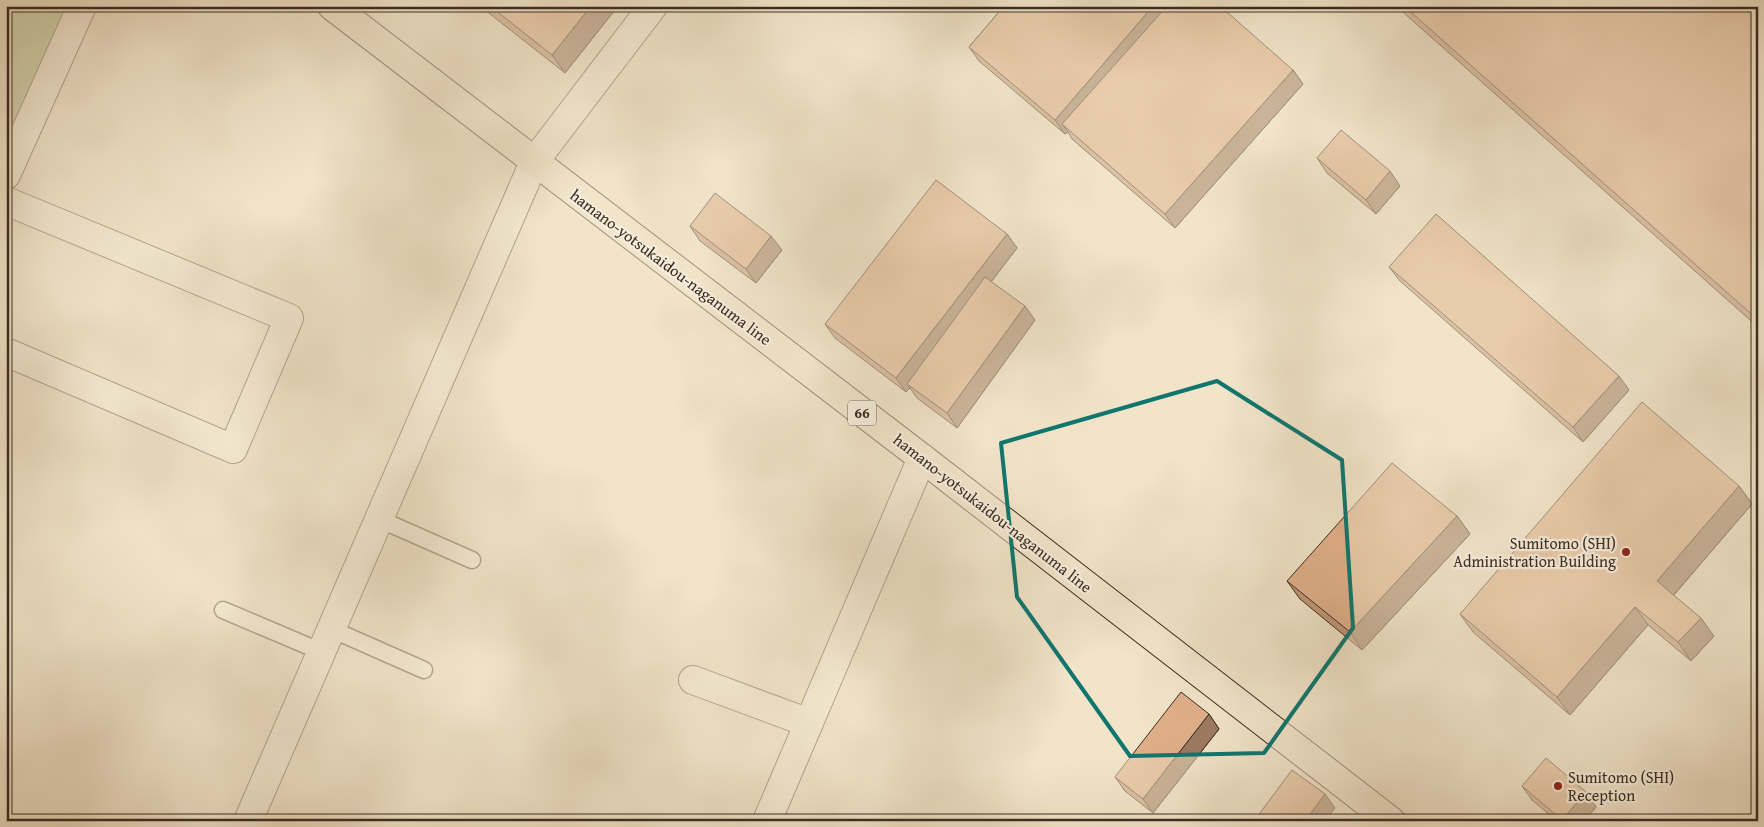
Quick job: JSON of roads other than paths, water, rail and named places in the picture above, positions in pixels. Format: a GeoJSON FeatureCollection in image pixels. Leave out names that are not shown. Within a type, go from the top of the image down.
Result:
{"type":"FeatureCollection","features":[{"type":"Feature","properties":{"kind":"main road","name":"hamano-yotsukaidou-naganuma line"},"geometry":{"type":"LineString","coordinates":[[332,6],[922,458],[1391,821]]}},
{"type":"Feature","properties":{"kind":"street"},"geometry":{"type":"LineString","coordinates":[[8,165],[82,6]]}},
{"type":"Feature","properties":{"kind":"street"},"geometry":{"type":"LineString","coordinates":[[248,821],[534,162],[653,6]]}},
{"type":"Feature","properties":{"kind":"street"},"geometry":{"type":"LineString","coordinates":[[6,201],[289,318],[233,449],[6,352]]}},
{"type":"Feature","properties":{"kind":"street"},"geometry":{"type":"LineString","coordinates":[[767,821],[922,458]]}},
{"type":"Feature","properties":{"kind":"street"},"geometry":{"type":"LineString","coordinates":[[693,680],[809,723]]}},
{"type":"Feature","properties":{"kind":"lane"},"geometry":{"type":"LineString","coordinates":[[379,519],[472,560]]}},
{"type":"Feature","properties":{"kind":"lane"},"geometry":{"type":"LineString","coordinates":[[223,610],[424,670]]}},
{"type":"Feature","properties":{"kind":"place","name":"Sumitomo (SHI) Administration Building"},"geometry":{"type":"Point","coordinates":[1626,552]}},
{"type":"Feature","properties":{"kind":"place","name":"Sumitomo (SHI) Reception"},"geometry":{"type":"Point","coordinates":[1558,786]}}]}
